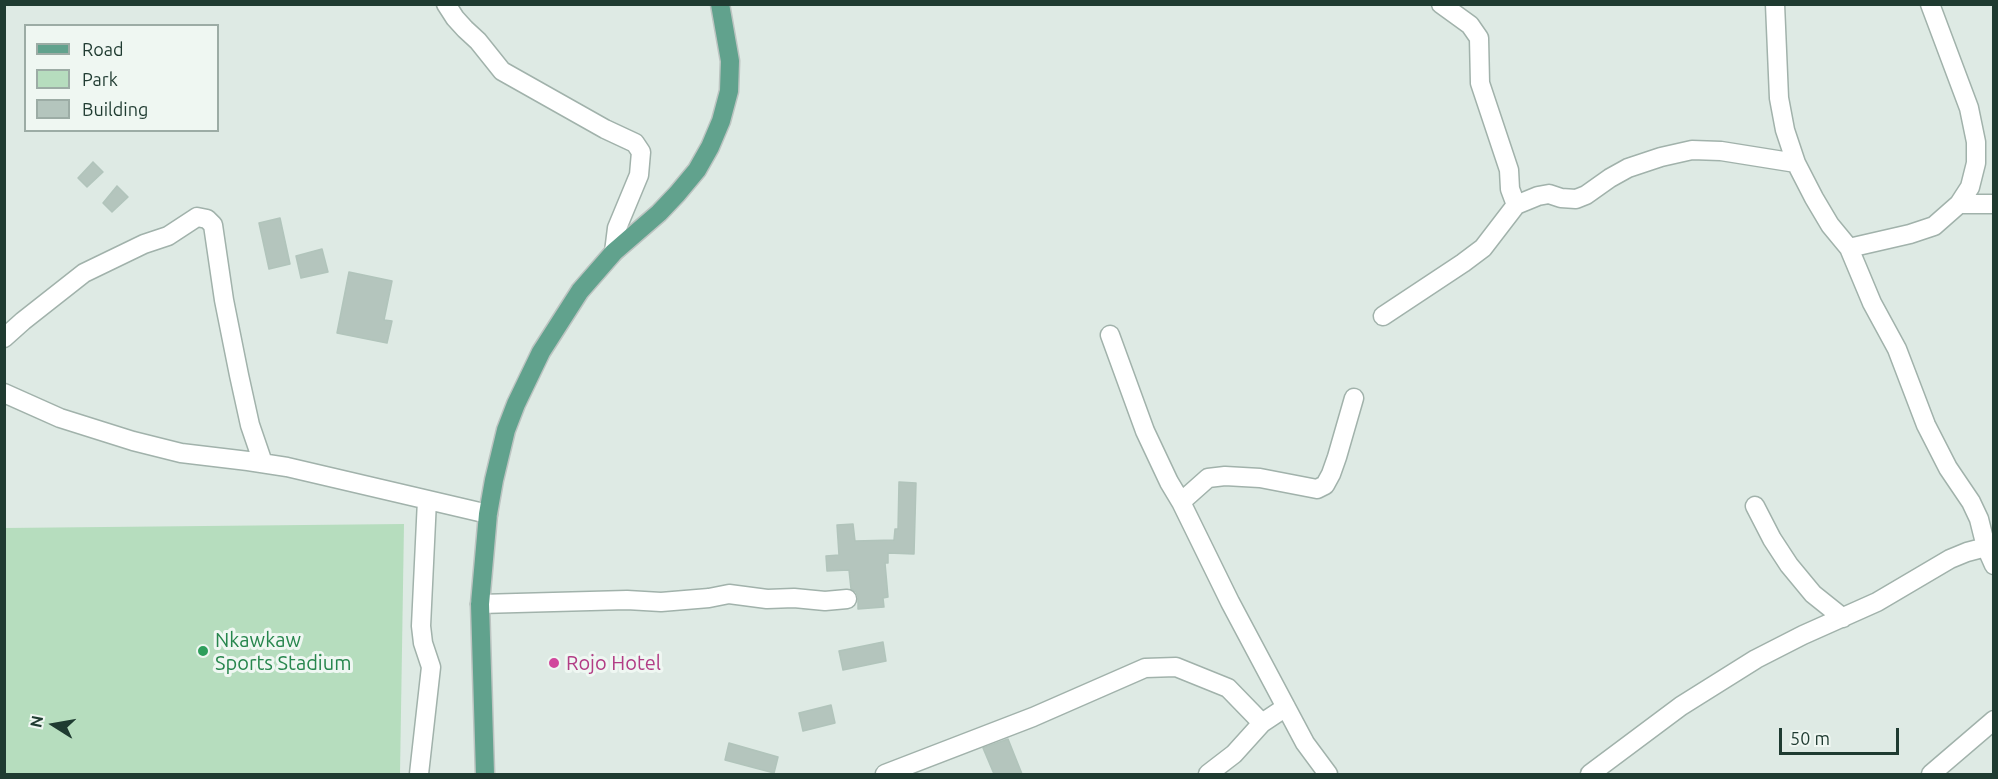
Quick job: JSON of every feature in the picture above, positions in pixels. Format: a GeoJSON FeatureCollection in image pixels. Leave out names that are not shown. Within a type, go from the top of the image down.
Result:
{"type":"FeatureCollection","features":[{"type":"Feature","properties":{"kind":"main road"},"geometry":{"type":"LineString","coordinates":[[485,774],[480,604],[488,514],[506,430],[531,372],[560,319],[580,291],[614,252],[677,194],[698,170],[710,147],[721,121],[729,91],[730,61],[720,4]]}},
{"type":"Feature","properties":{"kind":"street"},"geometry":{"type":"LineString","coordinates":[[446,4],[455,18],[478,41],[502,71],[605,129],[636,143],[641,152],[639,175],[617,228],[614,252]]}},
{"type":"Feature","properties":{"kind":"street"},"geometry":{"type":"LineString","coordinates":[[1442,4],[1470,25],[1479,38],[1480,83],[1509,170],[1510,189],[1516,205]]}},
{"type":"Feature","properties":{"kind":"street"},"geometry":{"type":"LineString","coordinates":[[1775,4],[1779,98],[1785,130],[1796,163],[1830,225],[1849,248],[1872,303],[1897,349],[1926,425],[1948,468],[1971,502],[1979,519],[1986,547],[1994,565]]}},
{"type":"Feature","properties":{"kind":"street"},"geometry":{"type":"LineString","coordinates":[[1849,248],[1934,226],[1959,204],[1970,187],[1976,163],[1976,142],[1969,108],[1930,4]]}},
{"type":"Feature","properties":{"kind":"street"},"geometry":{"type":"LineString","coordinates":[[1383,316],[1483,248],[1516,205],[1538,196],[1549,194],[1561,198],[1576,198],[1586,195],[1628,168],[1692,150],[1720,151],[1796,163]]}},
{"type":"Feature","properties":{"kind":"street"},"geometry":{"type":"LineString","coordinates":[[1959,204],[1994,204]]}},
{"type":"Feature","properties":{"kind":"street"},"geometry":{"type":"LineString","coordinates":[[4,338],[22,321],[84,273],[144,244],[168,236],[197,218],[207,219],[213,225],[224,300],[239,375],[250,425],[263,463]]}},
{"type":"Feature","properties":{"kind":"street"},"geometry":{"type":"LineString","coordinates":[[1110,334],[1145,430],[1169,482],[1305,743],[1328,774]]}},
{"type":"Feature","properties":{"kind":"street"},"geometry":{"type":"LineString","coordinates":[[4,393],[60,418],[133,441],[181,453],[263,463],[488,514]]}},
{"type":"Feature","properties":{"kind":"street"},"geometry":{"type":"LineString","coordinates":[[1181,502],[1208,478],[1225,476],[1260,478],[1317,489],[1325,485],[1337,458],[1354,398]]}},
{"type":"Feature","properties":{"kind":"street"},"geometry":{"type":"LineString","coordinates":[[419,774],[431,667],[423,643],[421,626],[428,500]]}},
{"type":"Feature","properties":{"kind":"street"},"geometry":{"type":"LineString","coordinates":[[1755,506],[1772,539],[1789,564],[1813,594],[1843,618]]}},
{"type":"Feature","properties":{"kind":"street"},"geometry":{"type":"LineString","coordinates":[[1590,774],[1681,706],[1756,659],[1877,602],[1950,559],[1986,547]]}},
{"type":"Feature","properties":{"kind":"street"},"geometry":{"type":"LineString","coordinates":[[480,604],[616,600],[661,602],[729,594],[825,601],[847,599]]}},
{"type":"Feature","properties":{"kind":"street"},"geometry":{"type":"LineString","coordinates":[[885,774],[1033,717],[1145,668],[1176,667],[1228,688],[1262,723]]}},
{"type":"Feature","properties":{"kind":"street"},"geometry":{"type":"LineString","coordinates":[[1208,774],[1234,754],[1262,723],[1286,707]]}},
{"type":"Feature","properties":{"kind":"street"},"geometry":{"type":"LineString","coordinates":[[1931,774],[1994,720]]}},
{"type":"Feature","properties":{"kind":"green space","name":"Nkawkaw Sports Stadium"},"geometry":{"type":"Polygon","coordinates":[[[404,524],[400,774],[5,774],[5,528],[404,524]]]}},
{"type":"Feature","properties":{"kind":"building"},"geometry":{"type":"Polygon","coordinates":[[[93,162],[103,172],[87,187],[78,178],[93,162]]]}},
{"type":"Feature","properties":{"kind":"building"},"geometry":{"type":"Polygon","coordinates":[[[117,186],[128,197],[112,212],[103,203],[117,186]]]}},
{"type":"Feature","properties":{"kind":"building"},"geometry":{"type":"Polygon","coordinates":[[[280,218],[290,264],[269,269],[259,223],[280,218]]]}},
{"type":"Feature","properties":{"kind":"building"},"geometry":{"type":"Polygon","coordinates":[[[322,249],[328,272],[301,278],[296,256],[322,249]]]}},
{"type":"Feature","properties":{"kind":"building"},"geometry":{"type":"Polygon","coordinates":[[[349,272],[392,281],[384,320],[392,321],[387,343],[337,333],[349,272]]]}},
{"type":"Feature","properties":{"kind":"building"},"geometry":{"type":"Polygon","coordinates":[[[899,482],[916,483],[914,554],[888,553],[888,563],[885,563],[888,597],[883,598],[884,607],[858,609],[858,597],[851,589],[849,570],[827,571],[826,556],[839,555],[837,525],[853,524],[855,541],[894,540],[895,529],[898,529],[899,482]]]}},
{"type":"Feature","properties":{"kind":"building"},"geometry":{"type":"Polygon","coordinates":[[[883,642],[886,661],[843,670],[839,651],[883,642]]]}},
{"type":"Feature","properties":{"kind":"building"},"geometry":{"type":"Polygon","coordinates":[[[831,705],[835,723],[803,731],[799,713],[831,705]]]}},
{"type":"Feature","properties":{"kind":"building"},"geometry":{"type":"Polygon","coordinates":[[[1008,739],[1022,774],[994,774],[983,748],[1008,739]]]}},
{"type":"Feature","properties":{"kind":"building"},"geometry":{"type":"Polygon","coordinates":[[[729,743],[778,757],[774,773],[725,760],[729,743]]]}},
{"type":"Feature","properties":{"kind":"place","name":"Nkawkaw Sports Stadium"},"geometry":{"type":"Point","coordinates":[203,651]}},
{"type":"Feature","properties":{"kind":"place","name":"Rojo Hotel"},"geometry":{"type":"Point","coordinates":[554,663]}}]}
